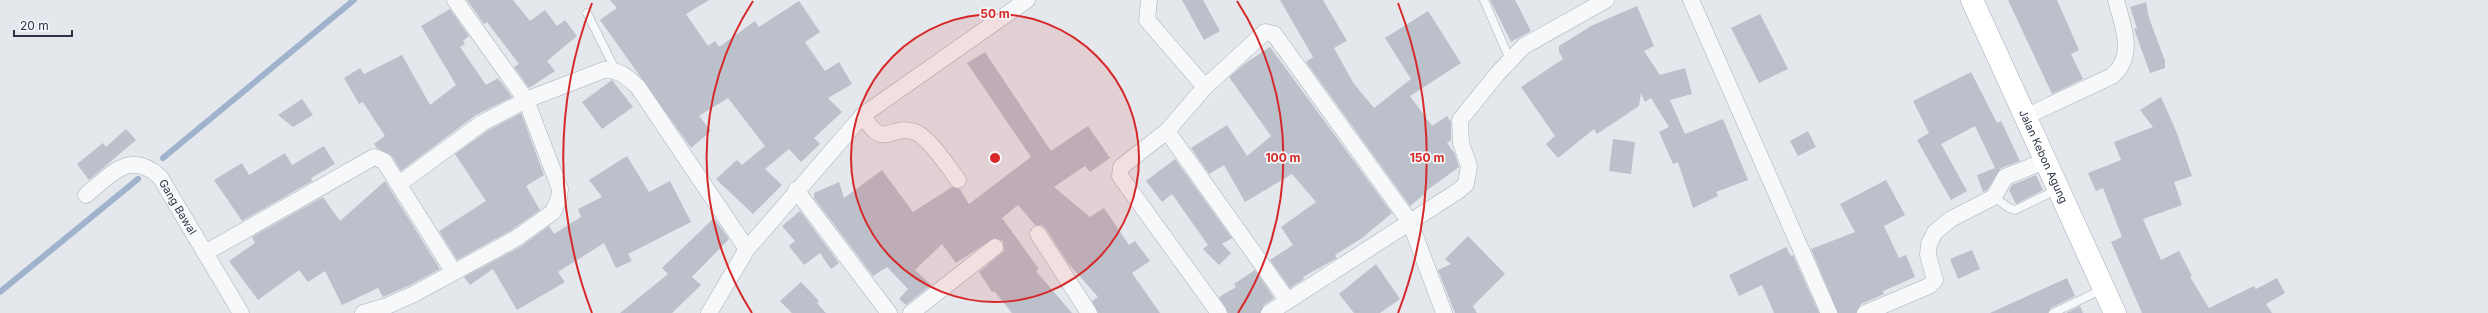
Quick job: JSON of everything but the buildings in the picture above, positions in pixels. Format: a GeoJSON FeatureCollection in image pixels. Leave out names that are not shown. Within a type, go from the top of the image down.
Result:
{"type":"FeatureCollection","features":[{"type":"Feature","properties":{"kind":"main road","name":"Jalan Kebon Agung"},"geometry":{"type":"LineString","coordinates":[[1972,0],[2103,289],[2116,313]]}},
{"type":"Feature","properties":{"kind":"street"},"geometry":{"type":"LineString","coordinates":[[372,312],[414,294],[453,271],[515,239],[553,212],[556,207],[560,189],[526,100],[455,0]]}},
{"type":"Feature","properties":{"kind":"street"},"geometry":{"type":"LineString","coordinates":[[709,313],[747,249],[796,190],[863,115],[1027,0]]}},
{"type":"Feature","properties":{"kind":"street"},"geometry":{"type":"LineString","coordinates":[[1149,0],[1147,20],[1205,87]]}},
{"type":"Feature","properties":{"kind":"street"},"geometry":{"type":"LineString","coordinates":[[1270,313],[1466,184],[1470,166],[1461,143],[1460,120],[1510,60],[1524,46],[1606,0]]}},
{"type":"Feature","properties":{"kind":"street"},"geometry":{"type":"LineString","coordinates":[[1690,0],[1829,313]]}},
{"type":"Feature","properties":{"kind":"street"},"geometry":{"type":"LineString","coordinates":[[2025,117],[2112,76],[2120,70],[2126,57],[2125,36],[2116,0]]}},
{"type":"Feature","properties":{"kind":"street"},"geometry":{"type":"LineString","coordinates":[[1220,313],[1120,176],[1121,167],[1167,131],[1205,87],[1265,32],[1274,34],[1410,222],[1444,313]]}},
{"type":"Feature","properties":{"kind":"street"},"geometry":{"type":"LineString","coordinates":[[399,184],[482,123],[526,100],[604,70],[615,69],[638,87],[747,249]]}},
{"type":"Feature","properties":{"kind":"street"},"geometry":{"type":"LineString","coordinates":[[863,115],[870,129],[877,133],[884,134],[909,131],[923,137],[958,180]]}},
{"type":"Feature","properties":{"kind":"street"},"geometry":{"type":"LineString","coordinates":[[1167,131],[1288,301]]}},
{"type":"Feature","properties":{"kind":"street"},"geometry":{"type":"LineString","coordinates":[[205,253],[374,157],[384,161],[453,271]]}},
{"type":"Feature","properties":{"kind":"street"},"geometry":{"type":"LineString","coordinates":[[1865,313],[1929,286],[1935,280],[1928,255],[1930,244],[1935,232],[1951,219],[1994,197],[2005,177],[2046,161]]}},
{"type":"Feature","properties":{"kind":"street","name":"Gang Bawal"},"geometry":{"type":"LineString","coordinates":[[86,195],[115,171],[131,164],[145,165],[160,176],[241,313]]}},
{"type":"Feature","properties":{"kind":"street"},"geometry":{"type":"LineString","coordinates":[[796,190],[889,313]]}},
{"type":"Feature","properties":{"kind":"street"},"geometry":{"type":"LineString","coordinates":[[1038,234],[1089,313]]}},
{"type":"Feature","properties":{"kind":"street"},"geometry":{"type":"LineString","coordinates":[[917,311],[995,248]]}},
{"type":"Feature","properties":{"kind":"lane"},"geometry":{"type":"LineString","coordinates":[[1484,0],[1510,60]]}},
{"type":"Feature","properties":{"kind":"lane"},"geometry":{"type":"LineString","coordinates":[[587,13],[615,69]]}},
{"type":"Feature","properties":{"kind":"lane"},"geometry":{"type":"LineString","coordinates":[[1994,197],[2009,208],[2015,210],[2058,190]]}},
{"type":"Feature","properties":{"kind":"lane"},"geometry":{"type":"LineString","coordinates":[[2053,313],[2103,289]]}},
{"type":"Feature","properties":{"kind":"waterway"},"geometry":{"type":"LineString","coordinates":[[163,158],[354,0]]}},
{"type":"Feature","properties":{"kind":"waterway"},"geometry":{"type":"LineString","coordinates":[[0,292],[138,179]]}}]}
